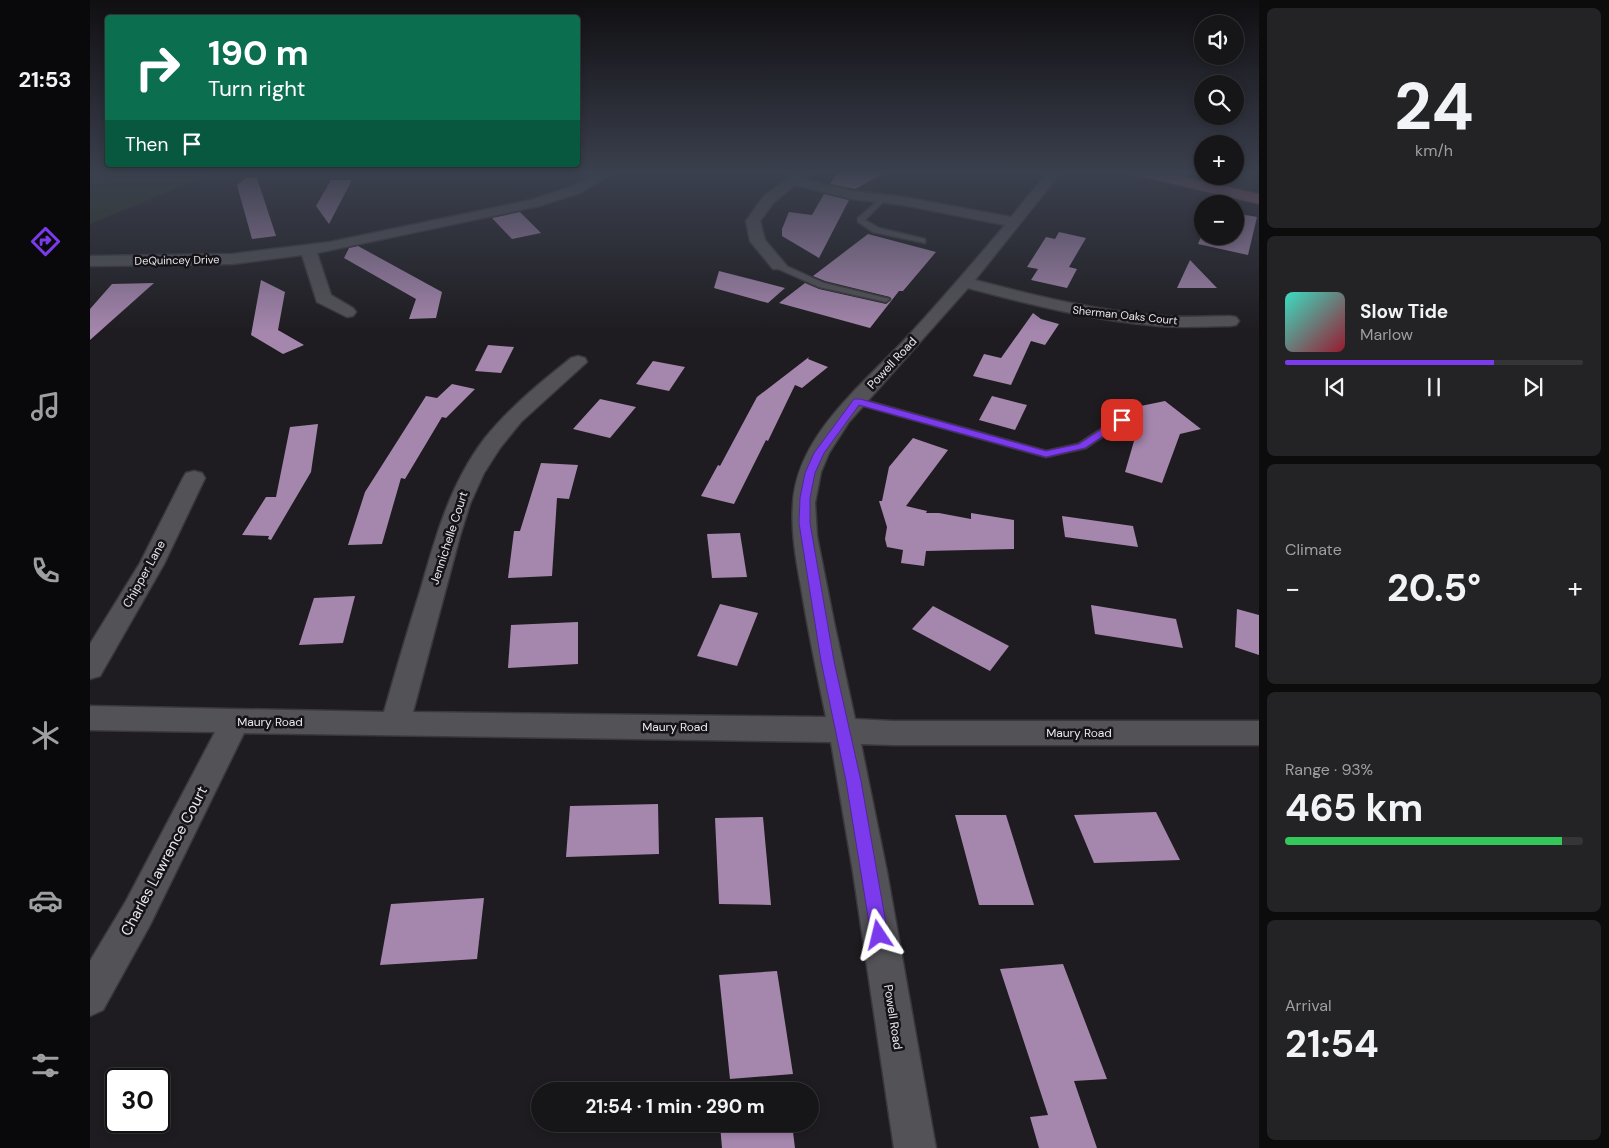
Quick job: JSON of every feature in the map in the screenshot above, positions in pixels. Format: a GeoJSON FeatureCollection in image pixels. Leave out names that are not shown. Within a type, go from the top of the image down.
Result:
{"type":"FeatureCollection","features":[{"type":"Feature","properties":{"kind":"street","name":"DeQuincey Drive"},"geometry":{"type":"LineString","coordinates":[[92,263],[232,259],[308,250],[433,225]]}},
{"type":"Feature","properties":{"kind":"street"},"geometry":{"type":"LineString","coordinates":[[752,225],[758,241],[779,266]]}},
{"type":"Feature","properties":{"kind":"street","name":"Powell Road"},"geometry":{"type":"LineString","coordinates":[[915,1148],[854,781],[827,661],[808,555],[804,523],[805,498],[810,473],[819,453],[857,401],[882,372],[904,351],[1013,225]]}},
{"type":"Feature","properties":{"kind":"street"},"geometry":{"type":"LineString","coordinates":[[308,250],[323,298],[347,312]]}},
{"type":"Feature","properties":{"kind":"street","name":"Sherman Oaks Court"},"geometry":{"type":"LineString","coordinates":[[964,282],[1025,299],[1088,313],[1162,321],[1230,321]]}},
{"type":"Feature","properties":{"kind":"street","name":"Jennichelle Court"},"geometry":{"type":"LineString","coordinates":[[395,723],[448,535],[467,485],[482,457],[515,416],[578,362]]}},
{"type":"Feature","properties":{"kind":"street","name":"Chipper Lane"},"geometry":{"type":"LineString","coordinates":[[90,668],[152,564],[194,478]]}},
{"type":"Feature","properties":{"kind":"street","name":"Maury Road"},"geometry":{"type":"LineString","coordinates":[[90,718],[498,726],[796,728],[893,734],[1259,732]]}},
{"type":"Feature","properties":{"kind":"street","name":"Charles Lawrence Court"},"geometry":{"type":"LineString","coordinates":[[90,997],[138,913],[235,722]]}},
{"type":"Feature","properties":{"kind":"lane"},"geometry":{"type":"LineString","coordinates":[[868,225],[876,230],[922,242]]}},
{"type":"Feature","properties":{"kind":"lane"},"geometry":{"type":"LineString","coordinates":[[779,266],[822,285],[886,299]]}},
{"type":"Feature","properties":{"kind":"lane"},"geometry":{"type":"LineString","coordinates":[[857,401],[1046,454],[1082,446],[1122,420]]}},
{"type":"Feature","properties":{"kind":"building"},"geometry":{"type":"Polygon","coordinates":[[[248,225],[272,225],[276,236],[252,239],[248,225]]]}},
{"type":"Feature","properties":{"kind":"building"},"geometry":{"type":"Polygon","coordinates":[[[498,225],[533,225],[541,233],[512,239],[498,225]]]}},
{"type":"Feature","properties":{"kind":"building"},"geometry":{"type":"Polygon","coordinates":[[[784,225],[836,225],[819,258],[782,236],[784,225]]]}},
{"type":"Feature","properties":{"kind":"building"},"geometry":{"type":"Polygon","coordinates":[[[1244,225],[1255,225],[1248,255],[1203,245],[1244,245],[1244,225]]]}},
{"type":"Feature","properties":{"kind":"building"},"geometry":{"type":"Polygon","coordinates":[[[1059,232],[1086,238],[1069,267],[1077,269],[1067,288],[1031,280],[1038,269],[1027,267],[1046,237],[1055,239],[1059,232]]]}},
{"type":"Feature","properties":{"kind":"building"},"geometry":{"type":"Polygon","coordinates":[[[868,234],[936,252],[903,291],[899,291],[870,328],[779,303],[805,283],[819,289],[886,304],[891,300],[890,297],[825,281],[813,276],[868,234]]]}},
{"type":"Feature","properties":{"kind":"building"},"geometry":{"type":"Polygon","coordinates":[[[358,246],[442,292],[436,318],[409,319],[416,299],[344,258],[349,248],[358,246]]]}},
{"type":"Feature","properties":{"kind":"building"},"geometry":{"type":"Polygon","coordinates":[[[1190,260],[1217,288],[1177,288],[1190,260]]]}},
{"type":"Feature","properties":{"kind":"building"},"geometry":{"type":"Polygon","coordinates":[[[719,271],[785,288],[768,303],[714,288],[719,271]]]}},
{"type":"Feature","properties":{"kind":"building"},"geometry":{"type":"Polygon","coordinates":[[[261,280],[285,292],[278,330],[304,345],[283,354],[251,335],[261,280]]]}},
{"type":"Feature","properties":{"kind":"building"},"geometry":{"type":"Polygon","coordinates":[[[154,283],[90,340],[90,309],[112,284],[154,283]]]}},
{"type":"Feature","properties":{"kind":"building"},"geometry":{"type":"Polygon","coordinates":[[[1033,313],[1041,319],[1059,324],[1045,345],[1031,341],[1011,385],[973,376],[984,354],[1001,358],[1033,313]]]}},
{"type":"Feature","properties":{"kind":"building"},"geometry":{"type":"Polygon","coordinates":[[[488,345],[514,347],[501,373],[475,371],[488,345]]]}},
{"type":"Feature","properties":{"kind":"building"},"geometry":{"type":"Polygon","coordinates":[[[809,357],[808,359],[828,367],[802,388],[795,385],[768,441],[766,440],[734,504],[701,496],[718,465],[720,466],[757,397],[809,357]]]}},
{"type":"Feature","properties":{"kind":"building"},"geometry":{"type":"Polygon","coordinates":[[[653,361],[685,367],[669,391],[636,384],[653,361]]]}},
{"type":"Feature","properties":{"kind":"building"},"geometry":{"type":"Polygon","coordinates":[[[452,384],[475,389],[446,418],[442,417],[405,479],[401,478],[382,544],[348,545],[365,492],[426,396],[437,398],[452,384]]]}},
{"type":"Feature","properties":{"kind":"building"},"geometry":{"type":"Polygon","coordinates":[[[992,396],[1027,405],[1015,430],[979,420],[992,396]]]}},
{"type":"Feature","properties":{"kind":"building"},"geometry":{"type":"Polygon","coordinates":[[[600,399],[636,407],[610,438],[573,429],[600,399]]]}},
{"type":"Feature","properties":{"kind":"building"},"geometry":{"type":"Polygon","coordinates":[[[1165,401],[1201,429],[1180,434],[1162,483],[1125,472],[1141,417],[1131,408],[1165,401]]]}},
{"type":"Feature","properties":{"kind":"building"},"geometry":{"type":"Polygon","coordinates":[[[318,424],[311,472],[271,540],[268,539],[269,536],[242,535],[266,497],[276,497],[290,427],[318,424]]]}},
{"type":"Feature","properties":{"kind":"building"},"geometry":{"type":"Polygon","coordinates":[[[913,438],[948,450],[906,506],[927,511],[926,513],[939,513],[971,519],[971,513],[1014,520],[1014,549],[926,551],[924,566],[901,563],[903,550],[887,547],[885,539],[887,527],[879,501],[882,501],[889,467],[913,438]]]}},
{"type":"Feature","properties":{"kind":"building"},"geometry":{"type":"Polygon","coordinates":[[[541,463],[578,465],[569,499],[557,498],[552,576],[508,578],[514,531],[520,531],[541,463]]]}},
{"type":"Feature","properties":{"kind":"building"},"geometry":{"type":"Polygon","coordinates":[[[1062,516],[1133,526],[1138,547],[1065,537],[1062,516]]]}},
{"type":"Feature","properties":{"kind":"building"},"geometry":{"type":"Polygon","coordinates":[[[740,533],[747,577],[712,578],[707,534],[740,533]]]}},
{"type":"Feature","properties":{"kind":"building"},"geometry":{"type":"Polygon","coordinates":[[[355,596],[343,643],[299,645],[314,598],[355,596]]]}},
{"type":"Feature","properties":{"kind":"building"},"geometry":{"type":"Polygon","coordinates":[[[720,604],[758,613],[737,666],[697,656],[720,604]]]}},
{"type":"Feature","properties":{"kind":"building"},"geometry":{"type":"Polygon","coordinates":[[[1091,605],[1176,619],[1183,648],[1095,634],[1091,605]]]}},
{"type":"Feature","properties":{"kind":"building"},"geometry":{"type":"Polygon","coordinates":[[[933,606],[1009,646],[990,671],[912,629],[933,606]]]}},
{"type":"Feature","properties":{"kind":"building"},"geometry":{"type":"Polygon","coordinates":[[[1237,609],[1259,615],[1259,655],[1235,647],[1237,609]]]}},
{"type":"Feature","properties":{"kind":"building"},"geometry":{"type":"Polygon","coordinates":[[[578,622],[578,664],[508,668],[511,625],[578,622]]]}},
{"type":"Feature","properties":{"kind":"building"},"geometry":{"type":"Polygon","coordinates":[[[658,804],[659,854],[566,857],[570,806],[658,804]]]}},
{"type":"Feature","properties":{"kind":"building"},"geometry":{"type":"Polygon","coordinates":[[[1156,812],[1180,860],[1094,863],[1074,815],[1156,812]]]}},
{"type":"Feature","properties":{"kind":"building"},"geometry":{"type":"Polygon","coordinates":[[[955,815],[1006,815],[1034,905],[979,905],[955,815]]]}},
{"type":"Feature","properties":{"kind":"building"},"geometry":{"type":"Polygon","coordinates":[[[763,817],[771,905],[719,904],[715,818],[763,817]]]}},
{"type":"Feature","properties":{"kind":"building"},"geometry":{"type":"Polygon","coordinates":[[[484,898],[477,959],[380,965],[391,904],[484,898]]]}},
{"type":"Feature","properties":{"kind":"building"},"geometry":{"type":"Polygon","coordinates":[[[1063,964],[1107,1079],[1074,1081],[1097,1148],[1039,1148],[1030,1117],[1048,1115],[1000,969],[1063,964]]]}},
{"type":"Feature","properties":{"kind":"building"},"geometry":{"type":"Polygon","coordinates":[[[777,971],[793,1074],[730,1079],[719,975],[777,971]]]}},
{"type":"Feature","properties":{"kind":"building"},"geometry":{"type":"Polygon","coordinates":[[[721,1132],[793,1132],[795,1148],[722,1148],[721,1132]]]}},
{"type":"Feature","properties":{"kind":"route"},"geometry":{"type":"LineString","coordinates":[[879,935],[854,781],[827,661],[804,523],[805,498],[810,473],[819,453],[838,424],[857,401],[1046,454],[1082,446],[1122,420]]}}]}
